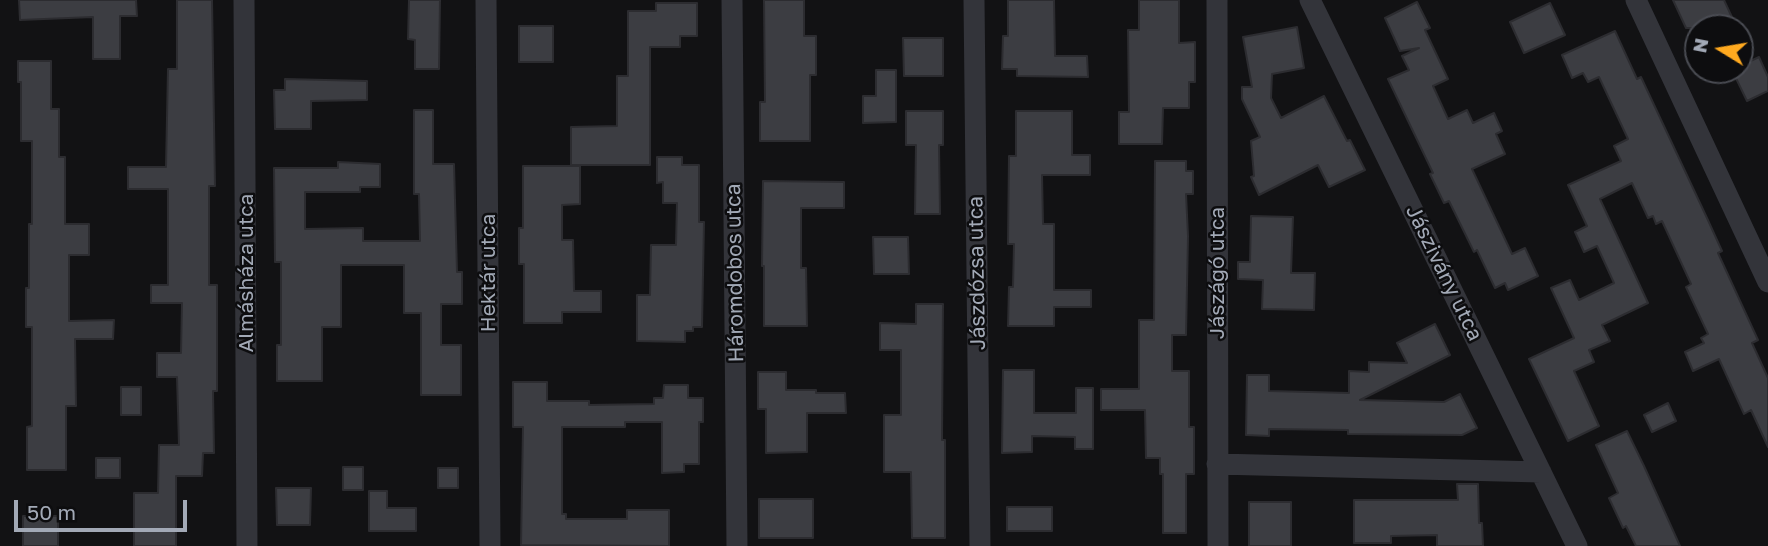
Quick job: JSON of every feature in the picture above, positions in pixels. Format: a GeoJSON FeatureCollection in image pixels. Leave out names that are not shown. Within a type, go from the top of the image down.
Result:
{"type":"FeatureCollection","features":[{"type":"Feature","properties":{"kind":"street","name":"Almásháza utca"},"geometry":{"type":"LineString","coordinates":[[244,0],[247,546]]}},
{"type":"Feature","properties":{"kind":"street","name":"Hektár utca"},"geometry":{"type":"LineString","coordinates":[[486,0],[490,546]]}},
{"type":"Feature","properties":{"kind":"street","name":"Háromdobos utca"},"geometry":{"type":"LineString","coordinates":[[732,0],[737,546]]}},
{"type":"Feature","properties":{"kind":"street","name":"Jászdózsa utca"},"geometry":{"type":"LineString","coordinates":[[974,0],[980,546]]}},
{"type":"Feature","properties":{"kind":"street","name":"Jászágó utca"},"geometry":{"type":"LineString","coordinates":[[1217,0],[1218,546]]}},
{"type":"Feature","properties":{"kind":"street","name":"Jászivány utca"},"geometry":{"type":"LineString","coordinates":[[1310,0],[1577,546]]}},
{"type":"Feature","properties":{"kind":"street"},"geometry":{"type":"LineString","coordinates":[[1636,0],[1768,282]]}},
{"type":"Feature","properties":{"kind":"street"},"geometry":{"type":"LineString","coordinates":[[1217,464],[1541,472]]}},
{"type":"Feature","properties":{"kind":"building"},"geometry":{"type":"Polygon","coordinates":[[[19,0],[136,0],[137,16],[120,16],[120,59],[93,59],[93,17],[20,20],[19,0]]]}},
{"type":"Feature","properties":{"kind":"building"},"geometry":{"type":"Polygon","coordinates":[[[177,0],[212,0],[215,186],[209,186],[209,285],[217,285],[217,391],[213,391],[214,453],[203,453],[202,476],[176,476],[176,546],[134,546],[134,493],[158,493],[159,445],[179,445],[177,377],[157,377],[157,353],[181,353],[182,303],[151,303],[151,285],[168,285],[168,189],[128,189],[128,167],[166,167],[168,69],[177,69],[177,0]]]}},
{"type":"Feature","properties":{"kind":"building"},"geometry":{"type":"Polygon","coordinates":[[[409,0],[440,0],[439,69],[415,69],[415,40],[408,39],[409,0]]]}},
{"type":"Feature","properties":{"kind":"building"},"geometry":{"type":"Polygon","coordinates":[[[764,0],[804,0],[804,36],[816,36],[816,75],[810,75],[810,141],[760,141],[760,102],[765,102],[764,0]]]}},
{"type":"Feature","properties":{"kind":"building"},"geometry":{"type":"Polygon","coordinates":[[[1008,0],[1054,0],[1055,56],[1087,56],[1088,77],[1017,76],[1017,69],[1002,69],[1003,36],[1008,36],[1008,0]]]}},
{"type":"Feature","properties":{"kind":"building"},"geometry":{"type":"Polygon","coordinates":[[[1139,0],[1179,0],[1179,43],[1195,42],[1195,82],[1189,82],[1189,108],[1163,108],[1162,144],[1119,144],[1119,112],[1129,112],[1128,30],[1139,30],[1139,0]]]}},
{"type":"Feature","properties":{"kind":"building"},"geometry":{"type":"Polygon","coordinates":[[[1673,0],[1724,0],[1730,14],[1684,14],[1684,24],[1673,0]]]}},
{"type":"Feature","properties":{"kind":"building"},"geometry":{"type":"Polygon","coordinates":[[[1417,2],[1430,28],[1425,30],[1448,79],[1433,86],[1448,119],[1467,110],[1473,123],[1494,113],[1502,131],[1496,134],[1505,154],[1472,169],[1512,254],[1525,248],[1538,276],[1508,290],[1505,283],[1495,288],[1449,201],[1444,203],[1430,174],[1433,173],[1388,79],[1409,70],[1402,56],[1419,48],[1400,51],[1385,18],[1417,2]]]}},
{"type":"Feature","properties":{"kind":"building"},"geometry":{"type":"Polygon","coordinates":[[[656,3],[697,3],[697,36],[680,36],[680,47],[650,47],[650,165],[571,165],[571,127],[617,126],[617,76],[628,76],[628,11],[656,11],[656,3]]]}},
{"type":"Feature","properties":{"kind":"building"},"geometry":{"type":"Polygon","coordinates":[[[1550,3],[1565,35],[1524,53],[1510,22],[1550,3]]]}},
{"type":"Feature","properties":{"kind":"building"},"geometry":{"type":"Polygon","coordinates":[[[519,26],[553,26],[553,62],[519,62],[519,26]]]}},
{"type":"Feature","properties":{"kind":"building"},"geometry":{"type":"Polygon","coordinates":[[[1297,27],[1304,68],[1272,74],[1271,98],[1281,118],[1324,96],[1365,170],[1329,187],[1318,165],[1259,195],[1251,177],[1254,176],[1251,141],[1260,137],[1242,99],[1242,87],[1252,87],[1243,37],[1297,27]]]}},
{"type":"Feature","properties":{"kind":"building"},"geometry":{"type":"Polygon","coordinates":[[[1615,31],[1637,79],[1641,77],[1707,218],[1722,251],[1718,253],[1758,340],[1752,343],[1768,378],[1768,447],[1751,410],[1744,414],[1719,359],[1693,371],[1685,352],[1704,343],[1701,338],[1708,334],[1686,287],[1691,284],[1662,221],[1656,224],[1653,216],[1648,218],[1632,183],[1600,199],[1648,303],[1602,325],[1610,341],[1589,350],[1594,362],[1574,371],[1599,426],[1568,441],[1529,359],[1574,338],[1551,288],[1570,280],[1579,300],[1614,283],[1597,246],[1584,252],[1575,232],[1587,226],[1568,185],[1621,161],[1614,146],[1628,139],[1599,77],[1588,82],[1583,73],[1572,78],[1562,55],[1615,31]]]}},
{"type":"Feature","properties":{"kind":"building"},"geometry":{"type":"Polygon","coordinates":[[[903,38],[943,38],[943,76],[904,76],[903,38]]]}},
{"type":"Feature","properties":{"kind":"building"},"geometry":{"type":"Polygon","coordinates":[[[1759,57],[1768,77],[1768,91],[1747,101],[1739,84],[1754,84],[1754,59],[1759,57]]]}},
{"type":"Feature","properties":{"kind":"building"},"geometry":{"type":"Polygon","coordinates":[[[18,61],[51,61],[51,109],[59,109],[59,157],[65,157],[65,224],[89,224],[89,255],[69,255],[69,321],[114,320],[113,339],[75,339],[76,406],[66,406],[66,470],[27,470],[27,427],[32,426],[32,327],[26,327],[26,288],[29,288],[29,224],[32,224],[32,141],[21,141],[21,82],[18,82],[18,61]]]}},
{"type":"Feature","properties":{"kind":"building"},"geometry":{"type":"Polygon","coordinates":[[[876,70],[896,70],[896,122],[863,123],[863,96],[876,96],[876,70]]]}},
{"type":"Feature","properties":{"kind":"building"},"geometry":{"type":"Polygon","coordinates":[[[285,79],[367,81],[367,100],[311,101],[311,129],[275,129],[274,90],[285,90],[285,79]]]}},
{"type":"Feature","properties":{"kind":"building"},"geometry":{"type":"Polygon","coordinates":[[[414,110],[433,110],[433,164],[454,164],[457,272],[462,272],[462,304],[441,304],[441,345],[461,345],[461,395],[421,395],[421,313],[404,313],[404,265],[341,265],[341,327],[322,327],[322,381],[277,381],[277,345],[281,345],[281,262],[275,262],[274,168],[338,168],[338,162],[380,164],[380,187],[360,187],[360,192],[305,192],[305,229],[363,228],[363,241],[420,241],[419,194],[414,194],[414,110]]]}},
{"type":"Feature","properties":{"kind":"building"},"geometry":{"type":"Polygon","coordinates":[[[906,111],[943,111],[943,145],[939,145],[940,214],[915,214],[916,145],[906,145],[906,111]]]}},
{"type":"Feature","properties":{"kind":"building"},"geometry":{"type":"Polygon","coordinates":[[[1016,111],[1072,111],[1072,155],[1090,155],[1090,175],[1042,175],[1043,224],[1054,224],[1054,290],[1091,290],[1091,307],[1054,307],[1054,326],[1008,326],[1009,287],[1013,287],[1014,244],[1008,244],[1009,156],[1016,156],[1016,111]]]}},
{"type":"Feature","properties":{"kind":"building"},"geometry":{"type":"Polygon","coordinates":[[[657,157],[682,157],[682,165],[699,165],[699,222],[704,222],[702,327],[685,331],[685,342],[637,341],[637,295],[650,295],[651,245],[676,245],[677,203],[663,203],[663,182],[657,183],[657,157]]]}},
{"type":"Feature","properties":{"kind":"building"},"geometry":{"type":"Polygon","coordinates":[[[1155,161],[1186,161],[1186,171],[1193,171],[1193,194],[1186,194],[1186,335],[1172,335],[1172,371],[1189,371],[1189,427],[1194,427],[1194,474],[1186,474],[1186,533],[1163,533],[1163,474],[1160,474],[1160,458],[1146,458],[1145,410],[1101,410],[1101,389],[1139,389],[1139,320],[1154,320],[1155,161]]]}},
{"type":"Feature","properties":{"kind":"building"},"geometry":{"type":"Polygon","coordinates":[[[523,166],[580,166],[580,204],[562,205],[562,240],[573,240],[574,291],[601,291],[601,312],[562,312],[562,323],[524,323],[524,264],[519,264],[519,228],[523,228],[523,166]]]}},
{"type":"Feature","properties":{"kind":"building"},"geometry":{"type":"Polygon","coordinates":[[[763,181],[844,182],[844,208],[801,208],[801,268],[806,268],[807,326],[764,326],[763,181]]]}},
{"type":"Feature","properties":{"kind":"building"},"geometry":{"type":"Polygon","coordinates":[[[1251,216],[1293,217],[1291,273],[1315,273],[1314,310],[1262,309],[1263,280],[1238,279],[1238,262],[1250,262],[1251,216]]]}},
{"type":"Feature","properties":{"kind":"building"},"geometry":{"type":"Polygon","coordinates":[[[873,237],[908,237],[909,274],[874,274],[873,237]]]}},
{"type":"Feature","properties":{"kind":"building"},"geometry":{"type":"Polygon","coordinates":[[[916,304],[943,304],[942,440],[945,440],[945,538],[912,538],[911,472],[884,472],[884,415],[901,415],[901,350],[880,350],[880,323],[916,324],[916,304]]]}},
{"type":"Feature","properties":{"kind":"building"},"geometry":{"type":"Polygon","coordinates":[[[1435,324],[1450,355],[1360,400],[1444,402],[1460,394],[1477,428],[1462,435],[1348,434],[1348,430],[1269,429],[1269,436],[1246,435],[1247,375],[1269,375],[1269,391],[1349,393],[1349,371],[1369,372],[1369,362],[1407,363],[1397,343],[1435,324]]]}},
{"type":"Feature","properties":{"kind":"building"},"geometry":{"type":"Polygon","coordinates":[[[1003,370],[1034,370],[1034,413],[1076,413],[1076,388],[1093,388],[1093,449],[1075,449],[1075,437],[1032,436],[1032,452],[1002,453],[1003,370]]]}},
{"type":"Feature","properties":{"kind":"building"},"geometry":{"type":"Polygon","coordinates":[[[758,372],[786,372],[786,390],[845,393],[846,413],[807,413],[807,452],[766,453],[766,409],[758,409],[758,372]]]}},
{"type":"Feature","properties":{"kind":"building"},"geometry":{"type":"Polygon","coordinates":[[[513,382],[547,382],[547,401],[589,401],[589,405],[654,404],[654,398],[663,398],[664,385],[688,385],[688,398],[703,398],[703,422],[699,422],[699,464],[684,464],[684,472],[662,473],[662,422],[625,422],[625,427],[562,427],[562,514],[566,514],[566,519],[627,519],[627,510],[669,510],[669,546],[521,545],[523,427],[513,427],[513,382]]]}},
{"type":"Feature","properties":{"kind":"building"},"geometry":{"type":"Polygon","coordinates":[[[121,387],[141,387],[141,415],[121,415],[121,387]]]}},
{"type":"Feature","properties":{"kind":"building"},"geometry":{"type":"Polygon","coordinates":[[[1668,403],[1676,421],[1652,432],[1644,415],[1668,403]]]}},
{"type":"Feature","properties":{"kind":"building"},"geometry":{"type":"Polygon","coordinates":[[[1627,431],[1680,546],[1636,546],[1626,526],[1623,528],[1609,498],[1618,493],[1596,445],[1627,431]]]}},
{"type":"Feature","properties":{"kind":"building"},"geometry":{"type":"Polygon","coordinates":[[[96,458],[120,458],[120,478],[96,478],[96,458]]]}},
{"type":"Feature","properties":{"kind":"building"},"geometry":{"type":"Polygon","coordinates":[[[343,467],[363,467],[363,490],[343,490],[343,467]]]}},
{"type":"Feature","properties":{"kind":"building"},"geometry":{"type":"Polygon","coordinates":[[[438,468],[458,468],[458,488],[438,488],[438,468]]]}},
{"type":"Feature","properties":{"kind":"building"},"geometry":{"type":"Polygon","coordinates":[[[1457,484],[1478,484],[1479,523],[1482,523],[1483,546],[1437,546],[1437,535],[1391,536],[1391,543],[1354,543],[1354,500],[1458,500],[1457,484]]]}},
{"type":"Feature","properties":{"kind":"building"},"geometry":{"type":"Polygon","coordinates":[[[276,488],[311,488],[310,525],[277,525],[276,488]]]}},
{"type":"Feature","properties":{"kind":"building"},"geometry":{"type":"Polygon","coordinates":[[[369,491],[387,491],[387,508],[416,508],[416,531],[369,531],[369,491]]]}},
{"type":"Feature","properties":{"kind":"building"},"geometry":{"type":"Polygon","coordinates":[[[759,499],[813,499],[813,538],[759,538],[759,499]]]}},
{"type":"Feature","properties":{"kind":"building"},"geometry":{"type":"Polygon","coordinates":[[[1249,502],[1291,502],[1291,546],[1249,546],[1249,502]]]}},
{"type":"Feature","properties":{"kind":"building"},"geometry":{"type":"Polygon","coordinates":[[[1007,507],[1052,507],[1052,531],[1007,531],[1007,507]]]}},
{"type":"Feature","properties":{"kind":"building"},"geometry":{"type":"Polygon","coordinates":[[[23,516],[58,516],[58,546],[23,546],[23,516]]]}}]}
